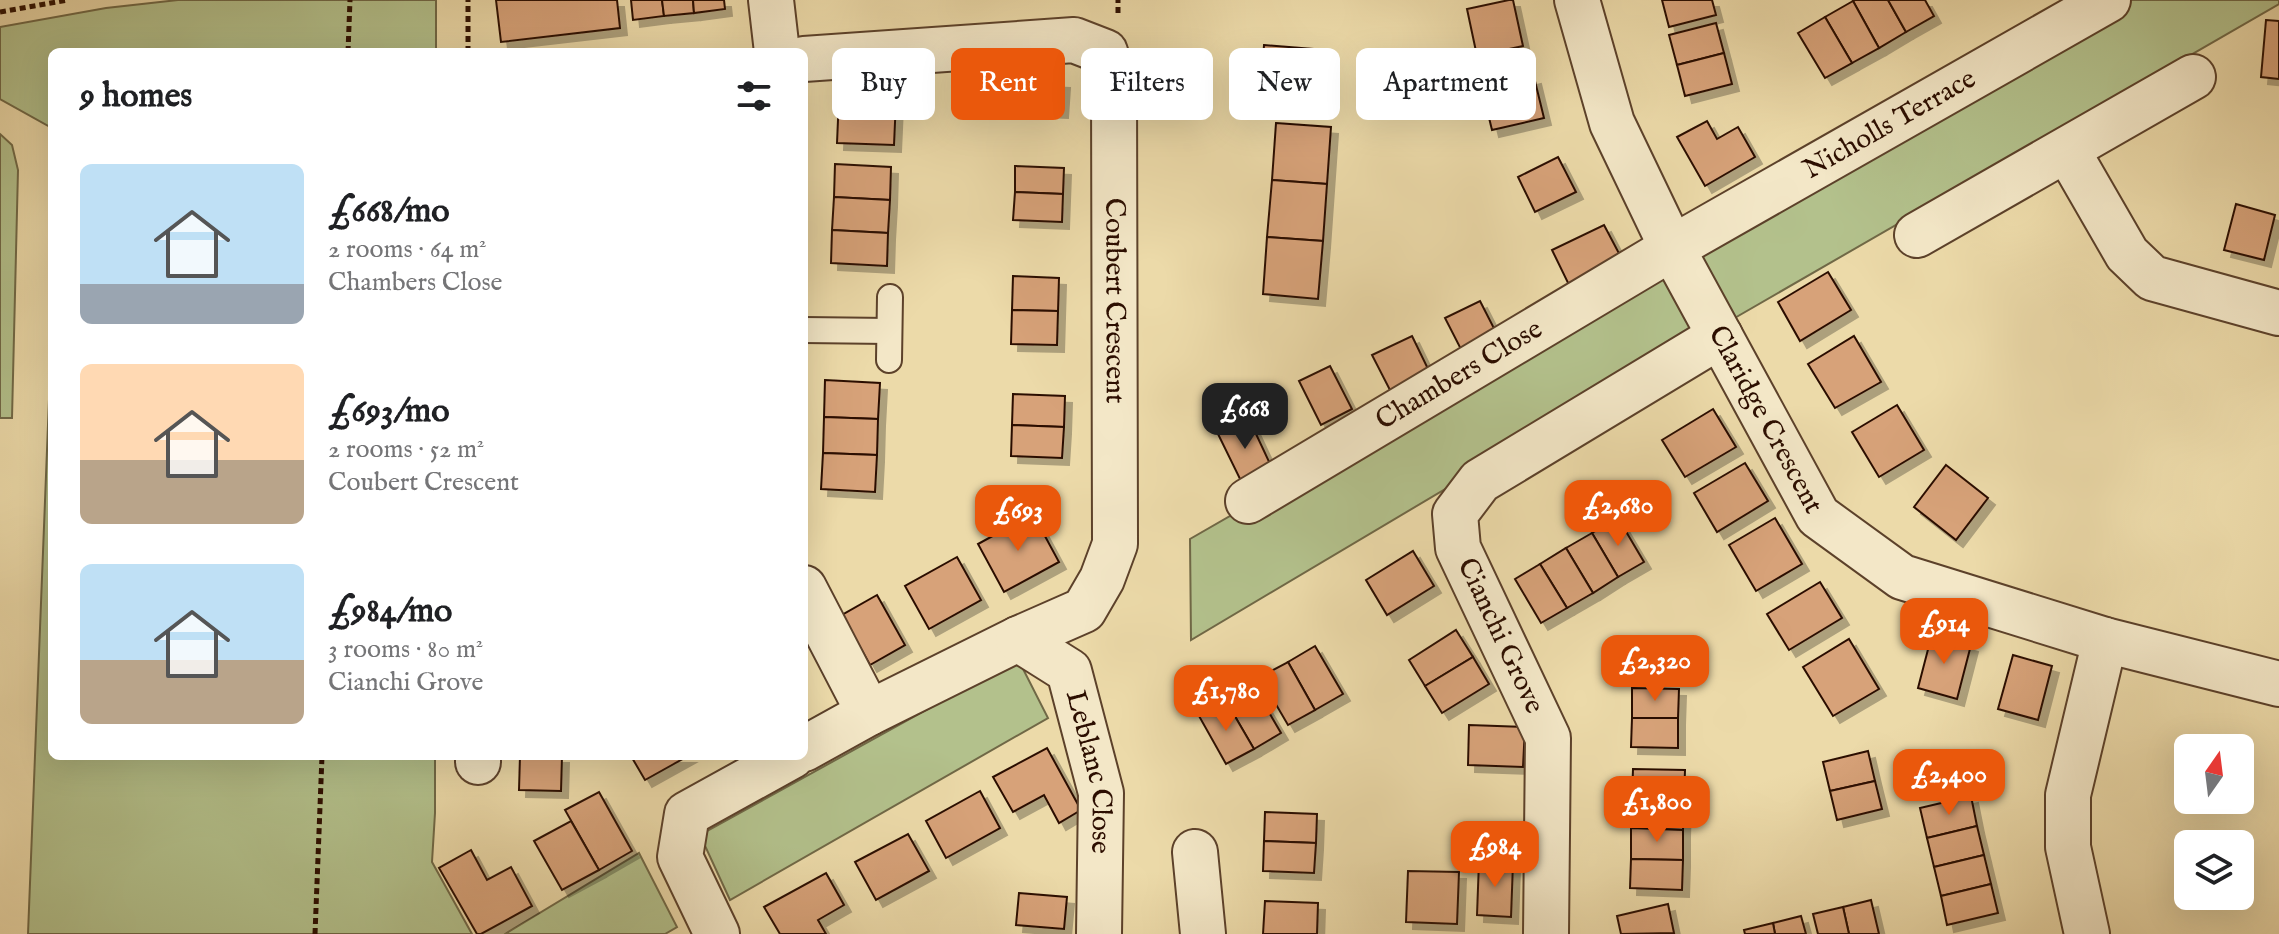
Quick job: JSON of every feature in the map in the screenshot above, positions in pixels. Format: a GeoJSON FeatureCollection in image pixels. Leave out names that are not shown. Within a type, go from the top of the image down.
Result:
{"type":"FeatureCollection","features":[{"type":"Feature","properties":{"kind":"street"},"geometry":{"type":"LineString","coordinates":[[771,0],[777,48]]}},
{"type":"Feature","properties":{"kind":"street","name":"Claridge Crescent"},"geometry":{"type":"LineString","coordinates":[[1577,0],[1612,123],[1672,248],[1818,516],[1902,577],[2105,640],[2279,684]]}},
{"type":"Feature","properties":{"kind":"street","name":"Nicholls Terrace"},"geometry":{"type":"LineString","coordinates":[[1672,248],[2090,4]]}},
{"type":"Feature","properties":{"kind":"street","name":"Coubert Crescent"},"geometry":{"type":"LineString","coordinates":[[808,59],[1074,40],[1105,52],[1114,80],[1115,544],[1102,579],[1084,610],[1018,639],[808,747]]}},
{"type":"Feature","properties":{"kind":"street"},"geometry":{"type":"LineString","coordinates":[[1917,235],[2193,77]]}},
{"type":"Feature","properties":{"kind":"street"},"geometry":{"type":"LineString","coordinates":[[2067,150],[2127,254],[2152,278],[2279,313]]}},
{"type":"Feature","properties":{"kind":"street","name":"Chambers Close"},"geometry":{"type":"LineString","coordinates":[[1248,501],[1672,248]]}},
{"type":"Feature","properties":{"kind":"street","name":"Cianchi Grove"},"geometry":{"type":"LineString","coordinates":[[1546,934],[1548,738],[1458,548],[1455,514],[1480,481],[1720,336]]}},
{"type":"Feature","properties":{"kind":"street"},"geometry":{"type":"LineString","coordinates":[[808,596],[869,713]]}},
{"type":"Feature","properties":{"kind":"street","name":"Leblanc Close"},"geometry":{"type":"LineString","coordinates":[[1018,639],[1069,671],[1101,793],[1099,934]]}},
{"type":"Feature","properties":{"kind":"street"},"geometry":{"type":"LineString","coordinates":[[2087,934],[2068,847],[2068,795],[2105,640]]}},
{"type":"Feature","properties":{"kind":"street"},"geometry":{"type":"LineString","coordinates":[[717,934],[680,857],[687,814],[785,760]]}},
{"type":"Feature","properties":{"kind":"street"},"geometry":{"type":"LineString","coordinates":[[1195,852],[1203,934]]}},
{"type":"Feature","properties":{"kind":"lane"},"geometry":{"type":"LineString","coordinates":[[889,360],[890,297]]}},
{"type":"Feature","properties":{"kind":"lane"},"geometry":{"type":"LineString","coordinates":[[808,330],[889,331]]}},
{"type":"Feature","properties":{"kind":"path"},"geometry":{"type":"LineString","coordinates":[[0,12],[68,0]]}},
{"type":"Feature","properties":{"kind":"path"},"geometry":{"type":"LineString","coordinates":[[348,48],[350,0]]}},
{"type":"Feature","properties":{"kind":"path"},"geometry":{"type":"LineString","coordinates":[[468,0],[468,48]]}},
{"type":"Feature","properties":{"kind":"path"},"geometry":{"type":"LineString","coordinates":[[315,934],[322,760]]}},
{"type":"Feature","properties":{"kind":"green space"},"geometry":{"type":"Polygon","coordinates":[[[178,0],[436,0],[436,48],[48,48],[48,126],[0,99],[0,27],[106,8],[178,0]]]}},
{"type":"Feature","properties":{"kind":"green space"},"geometry":{"type":"Polygon","coordinates":[[[2123,0],[2279,0],[2279,4],[1726,323],[1683,251],[2123,0]]]}},
{"type":"Feature","properties":{"kind":"green space"},"geometry":{"type":"Polygon","coordinates":[[[0,134],[12,145],[18,170],[12,418],[0,418],[0,134]]]}},
{"type":"Feature","properties":{"kind":"green space"},"geometry":{"type":"Polygon","coordinates":[[[1668,264],[1708,333],[1191,640],[1190,539],[1668,264]]]}},
{"type":"Feature","properties":{"kind":"green space"},"geometry":{"type":"Polygon","coordinates":[[[48,425],[48,760],[435,760],[432,862],[472,934],[28,934],[48,425]]]}},
{"type":"Feature","properties":{"kind":"green space"},"geometry":{"type":"Polygon","coordinates":[[[1018,659],[1048,718],[730,900],[700,835],[1018,659]]]}},
{"type":"Feature","properties":{"kind":"green space"},"geometry":{"type":"Polygon","coordinates":[[[639,853],[677,927],[665,934],[505,934],[639,853]]]}},
{"type":"Feature","properties":{"kind":"building"},"geometry":{"type":"Polygon","coordinates":[[[496,0],[617,0],[620,28],[501,42],[496,0]]]}},
{"type":"Feature","properties":{"kind":"building"},"geometry":{"type":"Polygon","coordinates":[[[631,0],[662,0],[664,16],[633,20],[631,0]]]}},
{"type":"Feature","properties":{"kind":"building"},"geometry":{"type":"Polygon","coordinates":[[[662,0],[693,0],[694,13],[664,16],[662,0]]]}},
{"type":"Feature","properties":{"kind":"building"},"geometry":{"type":"Polygon","coordinates":[[[693,0],[724,0],[725,9],[694,13],[693,0]]]}},
{"type":"Feature","properties":{"kind":"building"},"geometry":{"type":"Polygon","coordinates":[[[1513,0],[1523,46],[1475,48],[1467,9],[1513,0]]]}},
{"type":"Feature","properties":{"kind":"building"},"geometry":{"type":"Polygon","coordinates":[[[1662,0],[1712,0],[1716,15],[1669,27],[1662,0]]]}},
{"type":"Feature","properties":{"kind":"building"},"geometry":{"type":"Polygon","coordinates":[[[1855,0],[1888,0],[1906,32],[1879,48],[1855,0]]]}},
{"type":"Feature","properties":{"kind":"building"},"geometry":{"type":"Polygon","coordinates":[[[1888,0],[1925,0],[1934,16],[1906,32],[1888,0]]]}},
{"type":"Feature","properties":{"kind":"building"},"geometry":{"type":"Polygon","coordinates":[[[1853,1],[1879,48],[1852,63],[1825,17],[1853,1]]]}},
{"type":"Feature","properties":{"kind":"building"},"geometry":{"type":"Polygon","coordinates":[[[1825,17],[1852,63],[1825,78],[1798,33],[1825,17]]]}},
{"type":"Feature","properties":{"kind":"building"},"geometry":{"type":"Polygon","coordinates":[[[2266,20],[2279,21],[2279,79],[2261,77],[2266,20]]]}},
{"type":"Feature","properties":{"kind":"building"},"geometry":{"type":"Polygon","coordinates":[[[1716,23],[1724,53],[1677,65],[1669,35],[1716,23]]]}},
{"type":"Feature","properties":{"kind":"building"},"geometry":{"type":"Polygon","coordinates":[[[1264,45],[1301,48],[1264,48],[1264,45]]]}},
{"type":"Feature","properties":{"kind":"building"},"geometry":{"type":"Polygon","coordinates":[[[1724,53],[1732,84],[1685,96],[1677,65],[1724,53]]]}},
{"type":"Feature","properties":{"kind":"building"},"geometry":{"type":"Polygon","coordinates":[[[1536,85],[1544,118],[1536,120],[1536,85]]]}},
{"type":"Feature","properties":{"kind":"building"},"geometry":{"type":"Polygon","coordinates":[[[838,120],[895,120],[894,145],[837,143],[838,120]]]}},
{"type":"Feature","properties":{"kind":"building"},"geometry":{"type":"Polygon","coordinates":[[[1490,120],[1535,120],[1492,130],[1490,120]]]}},
{"type":"Feature","properties":{"kind":"building"},"geometry":{"type":"Polygon","coordinates":[[[1707,121],[1717,139],[1738,127],[1755,157],[1705,186],[1677,137],[1707,121]]]}},
{"type":"Feature","properties":{"kind":"building"},"geometry":{"type":"Polygon","coordinates":[[[1276,123],[1331,127],[1327,184],[1272,180],[1276,123]]]}},
{"type":"Feature","properties":{"kind":"building"},"geometry":{"type":"Polygon","coordinates":[[[1558,157],[1576,192],[1535,212],[1518,177],[1558,157]]]}},
{"type":"Feature","properties":{"kind":"building"},"geometry":{"type":"Polygon","coordinates":[[[835,164],[891,167],[890,200],[834,197],[835,164]]]}},
{"type":"Feature","properties":{"kind":"building"},"geometry":{"type":"Polygon","coordinates":[[[1015,166],[1064,168],[1063,194],[1015,192],[1015,166]]]}},
{"type":"Feature","properties":{"kind":"building"},"geometry":{"type":"Polygon","coordinates":[[[1272,180],[1327,184],[1323,241],[1267,237],[1272,180]]]}},
{"type":"Feature","properties":{"kind":"building"},"geometry":{"type":"Polygon","coordinates":[[[1015,192],[1063,194],[1062,222],[1013,220],[1015,192]]]}},
{"type":"Feature","properties":{"kind":"building"},"geometry":{"type":"Polygon","coordinates":[[[834,197],[890,200],[888,233],[832,230],[834,197]]]}},
{"type":"Feature","properties":{"kind":"building"},"geometry":{"type":"Polygon","coordinates":[[[2236,204],[2275,215],[2264,260],[2224,250],[2236,204]]]}},
{"type":"Feature","properties":{"kind":"building"},"geometry":{"type":"Polygon","coordinates":[[[1604,225],[1623,261],[1570,287],[1552,250],[1604,225]]]}},
{"type":"Feature","properties":{"kind":"building"},"geometry":{"type":"Polygon","coordinates":[[[832,230],[888,233],[887,266],[831,263],[832,230]]]}},
{"type":"Feature","properties":{"kind":"building"},"geometry":{"type":"Polygon","coordinates":[[[1267,237],[1323,241],[1318,299],[1263,294],[1267,237]]]}},
{"type":"Feature","properties":{"kind":"building"},"geometry":{"type":"Polygon","coordinates":[[[1828,272],[1851,310],[1800,341],[1778,302],[1828,272]]]}},
{"type":"Feature","properties":{"kind":"building"},"geometry":{"type":"Polygon","coordinates":[[[1013,276],[1059,278],[1058,311],[1012,310],[1013,276]]]}},
{"type":"Feature","properties":{"kind":"building"},"geometry":{"type":"Polygon","coordinates":[[[1480,301],[1502,344],[1467,361],[1445,318],[1480,301]]]}},
{"type":"Feature","properties":{"kind":"building"},"geometry":{"type":"Polygon","coordinates":[[[1012,310],[1058,311],[1057,345],[1011,344],[1012,310]]]}},
{"type":"Feature","properties":{"kind":"building"},"geometry":{"type":"Polygon","coordinates":[[[1412,336],[1431,375],[1392,394],[1372,355],[1412,336]]]}},
{"type":"Feature","properties":{"kind":"building"},"geometry":{"type":"Polygon","coordinates":[[[1854,336],[1881,382],[1835,408],[1808,364],[1854,336]]]}},
{"type":"Feature","properties":{"kind":"building"},"geometry":{"type":"Polygon","coordinates":[[[1330,366],[1352,409],[1321,425],[1299,381],[1330,366]]]}},
{"type":"Feature","properties":{"kind":"building"},"geometry":{"type":"Polygon","coordinates":[[[825,380],[880,383],[878,419],[824,417],[825,380]]]}},
{"type":"Feature","properties":{"kind":"building"},"geometry":{"type":"Polygon","coordinates":[[[1013,394],[1065,396],[1064,427],[1012,425],[1013,394]]]}},
{"type":"Feature","properties":{"kind":"building"},"geometry":{"type":"Polygon","coordinates":[[[1897,405],[1924,450],[1879,477],[1852,432],[1897,405]]]}},
{"type":"Feature","properties":{"kind":"building"},"geometry":{"type":"Polygon","coordinates":[[[1713,409],[1736,447],[1685,477],[1662,440],[1713,409]]]}},
{"type":"Feature","properties":{"kind":"building"},"geometry":{"type":"Polygon","coordinates":[[[824,417],[878,419],[877,455],[823,453],[824,417]]]}},
{"type":"Feature","properties":{"kind":"building"},"geometry":{"type":"Polygon","coordinates":[[[1249,419],[1272,468],[1242,483],[1218,434],[1249,419]]]}},
{"type":"Feature","properties":{"kind":"building"},"geometry":{"type":"Polygon","coordinates":[[[1012,425],[1064,427],[1062,458],[1011,456],[1012,425]]]}},
{"type":"Feature","properties":{"kind":"building"},"geometry":{"type":"Polygon","coordinates":[[[823,453],[877,455],[875,492],[821,489],[823,453]]]}},
{"type":"Feature","properties":{"kind":"building"},"geometry":{"type":"Polygon","coordinates":[[[1745,463],[1768,501],[1717,532],[1694,493],[1745,463]]]}},
{"type":"Feature","properties":{"kind":"building"},"geometry":{"type":"Polygon","coordinates":[[[1946,465],[1988,498],[1956,540],[1914,507],[1946,465]]]}},
{"type":"Feature","properties":{"kind":"building"},"geometry":{"type":"Polygon","coordinates":[[[1033,514],[1059,562],[1004,592],[978,544],[1033,514]]]}},
{"type":"Feature","properties":{"kind":"building"},"geometry":{"type":"Polygon","coordinates":[[[1618,518],[1644,562],[1618,577],[1592,533],[1618,518]]]}},
{"type":"Feature","properties":{"kind":"building"},"geometry":{"type":"Polygon","coordinates":[[[1775,518],[1802,564],[1756,591],[1729,545],[1775,518]]]}},
{"type":"Feature","properties":{"kind":"building"},"geometry":{"type":"Polygon","coordinates":[[[1592,533],[1618,577],[1593,593],[1566,548],[1592,533]]]}},
{"type":"Feature","properties":{"kind":"building"},"geometry":{"type":"Polygon","coordinates":[[[1566,548],[1593,593],[1567,608],[1540,564],[1566,548]]]}},
{"type":"Feature","properties":{"kind":"building"},"geometry":{"type":"Polygon","coordinates":[[[1413,551],[1434,586],[1387,615],[1366,580],[1413,551]]]}},
{"type":"Feature","properties":{"kind":"building"},"geometry":{"type":"Polygon","coordinates":[[[957,557],[981,600],[929,629],[905,586],[957,557]]]}},
{"type":"Feature","properties":{"kind":"building"},"geometry":{"type":"Polygon","coordinates":[[[1540,564],[1567,608],[1541,623],[1515,579],[1540,564]]]}},
{"type":"Feature","properties":{"kind":"building"},"geometry":{"type":"Polygon","coordinates":[[[1820,582],[1842,618],[1789,650],[1767,614],[1820,582]]]}},
{"type":"Feature","properties":{"kind":"building"},"geometry":{"type":"Polygon","coordinates":[[[877,595],[905,645],[870,665],[842,615],[877,595]]]}},
{"type":"Feature","properties":{"kind":"building"},"geometry":{"type":"Polygon","coordinates":[[[1456,630],[1473,657],[1425,686],[1409,660],[1456,630]]]}},
{"type":"Feature","properties":{"kind":"building"},"geometry":{"type":"Polygon","coordinates":[[[1932,634],[1971,645],[1957,699],[1918,688],[1932,634]]]}},
{"type":"Feature","properties":{"kind":"building"},"geometry":{"type":"Polygon","coordinates":[[[1849,639],[1879,689],[1833,716],[1803,667],[1849,639]]]}},
{"type":"Feature","properties":{"kind":"building"},"geometry":{"type":"Polygon","coordinates":[[[1315,646],[1343,694],[1315,710],[1288,662],[1315,646]]]}},
{"type":"Feature","properties":{"kind":"building"},"geometry":{"type":"Polygon","coordinates":[[[2013,655],[2052,666],[2038,720],[1998,709],[2013,655]]]}},
{"type":"Feature","properties":{"kind":"building"},"geometry":{"type":"Polygon","coordinates":[[[1473,657],[1489,684],[1442,713],[1425,686],[1473,657]]]}},
{"type":"Feature","properties":{"kind":"building"},"geometry":{"type":"Polygon","coordinates":[[[1288,662],[1315,710],[1288,725],[1260,677],[1288,662]]]}},
{"type":"Feature","properties":{"kind":"building"},"geometry":{"type":"Polygon","coordinates":[[[1253,685],[1281,733],[1254,749],[1226,701],[1253,685]]]}},
{"type":"Feature","properties":{"kind":"building"},"geometry":{"type":"Polygon","coordinates":[[[1632,688],[1679,689],[1678,718],[1632,718],[1632,688]]]}},
{"type":"Feature","properties":{"kind":"building"},"geometry":{"type":"Polygon","coordinates":[[[1226,701],[1254,749],[1226,764],[1199,716],[1226,701]]]}},
{"type":"Feature","properties":{"kind":"building"},"geometry":{"type":"Polygon","coordinates":[[[1632,718],[1678,718],[1678,748],[1631,747],[1632,718]]]}},
{"type":"Feature","properties":{"kind":"building"},"geometry":{"type":"Polygon","coordinates":[[[1469,725],[1525,727],[1523,767],[1468,765],[1469,725]]]}},
{"type":"Feature","properties":{"kind":"building"},"geometry":{"type":"Polygon","coordinates":[[[1047,748],[1081,810],[1059,823],[1044,795],[1013,812],[993,777],[1047,748]]]}},
{"type":"Feature","properties":{"kind":"building"},"geometry":{"type":"Polygon","coordinates":[[[1868,751],[1875,781],[1830,791],[1823,762],[1868,751]]]}},
{"type":"Feature","properties":{"kind":"building"},"geometry":{"type":"Polygon","coordinates":[[[520,760],[562,760],[561,791],[519,790],[520,760]]]}},
{"type":"Feature","properties":{"kind":"building"},"geometry":{"type":"Polygon","coordinates":[[[633,760],[681,760],[645,780],[633,760]]]}},
{"type":"Feature","properties":{"kind":"building"},"geometry":{"type":"Polygon","coordinates":[[[1633,769],[1685,770],[1684,800],[1632,799],[1633,769]]]}},
{"type":"Feature","properties":{"kind":"building"},"geometry":{"type":"Polygon","coordinates":[[[1875,781],[1882,809],[1837,820],[1830,791],[1875,781]]]}},
{"type":"Feature","properties":{"kind":"building"},"geometry":{"type":"Polygon","coordinates":[[[980,791],[1000,828],[946,858],[926,821],[980,791]]]}},
{"type":"Feature","properties":{"kind":"building"},"geometry":{"type":"Polygon","coordinates":[[[599,792],[632,851],[599,870],[565,810],[599,792]]]}},
{"type":"Feature","properties":{"kind":"building"},"geometry":{"type":"Polygon","coordinates":[[[1971,796],[1977,826],[1927,838],[1920,808],[1971,796]]]}},
{"type":"Feature","properties":{"kind":"building"},"geometry":{"type":"Polygon","coordinates":[[[1632,799],[1684,800],[1683,830],[1631,828],[1632,799]]]}},
{"type":"Feature","properties":{"kind":"building"},"geometry":{"type":"Polygon","coordinates":[[[1265,812],[1317,814],[1316,843],[1264,841],[1265,812]]]}},
{"type":"Feature","properties":{"kind":"building"},"geometry":{"type":"Polygon","coordinates":[[[571,821],[599,870],[562,890],[534,841],[571,821]]]}},
{"type":"Feature","properties":{"kind":"building"},"geometry":{"type":"Polygon","coordinates":[[[1977,826],[1984,855],[1934,867],[1927,838],[1977,826]]]}},
{"type":"Feature","properties":{"kind":"building"},"geometry":{"type":"Polygon","coordinates":[[[1631,828],[1683,830],[1683,860],[1631,859],[1631,828]]]}},
{"type":"Feature","properties":{"kind":"building"},"geometry":{"type":"Polygon","coordinates":[[[908,834],[929,871],[876,900],[855,862],[908,834]]]}},
{"type":"Feature","properties":{"kind":"building"},"geometry":{"type":"Polygon","coordinates":[[[1264,841],[1316,843],[1314,873],[1263,871],[1264,841]]]}},
{"type":"Feature","properties":{"kind":"building"},"geometry":{"type":"Polygon","coordinates":[[[471,850],[487,880],[511,867],[532,906],[481,934],[477,934],[439,868],[471,850]]]}},
{"type":"Feature","properties":{"kind":"building"},"geometry":{"type":"Polygon","coordinates":[[[1984,855],[1991,884],[1941,896],[1934,867],[1984,855]]]}},
{"type":"Feature","properties":{"kind":"building"},"geometry":{"type":"Polygon","coordinates":[[[1631,859],[1683,860],[1682,890],[1630,888],[1631,859]]]}},
{"type":"Feature","properties":{"kind":"building"},"geometry":{"type":"Polygon","coordinates":[[[1479,861],[1513,863],[1511,917],[1477,915],[1479,861]]]}},
{"type":"Feature","properties":{"kind":"building"},"geometry":{"type":"Polygon","coordinates":[[[1408,871],[1459,872],[1457,924],[1406,922],[1408,871]]]}},
{"type":"Feature","properties":{"kind":"building"},"geometry":{"type":"Polygon","coordinates":[[[826,873],[844,905],[818,920],[826,934],[780,934],[764,907],[826,873]]]}},
{"type":"Feature","properties":{"kind":"building"},"geometry":{"type":"Polygon","coordinates":[[[1991,884],[1998,913],[1947,925],[1941,896],[1991,884]]]}},
{"type":"Feature","properties":{"kind":"building"},"geometry":{"type":"Polygon","coordinates":[[[1019,893],[1067,897],[1064,929],[1016,925],[1019,893]]]}},
{"type":"Feature","properties":{"kind":"building"},"geometry":{"type":"Polygon","coordinates":[[[1871,900],[1879,934],[1849,934],[1843,907],[1871,900]]]}},
{"type":"Feature","properties":{"kind":"building"},"geometry":{"type":"Polygon","coordinates":[[[1265,901],[1318,903],[1317,934],[1263,934],[1265,901]]]}},
{"type":"Feature","properties":{"kind":"building"},"geometry":{"type":"Polygon","coordinates":[[[1668,904],[1674,933],[1621,934],[1617,916],[1668,904]]]}},
{"type":"Feature","properties":{"kind":"building"},"geometry":{"type":"Polygon","coordinates":[[[1843,907],[1849,934],[1818,934],[1813,914],[1843,907]]]}},
{"type":"Feature","properties":{"kind":"building"},"geometry":{"type":"Polygon","coordinates":[[[1801,916],[1806,934],[1775,934],[1773,923],[1801,916]]]}},
{"type":"Feature","properties":{"kind":"building"},"geometry":{"type":"Polygon","coordinates":[[[1773,923],[1775,934],[1745,934],[1744,930],[1773,923]]]}}]}
